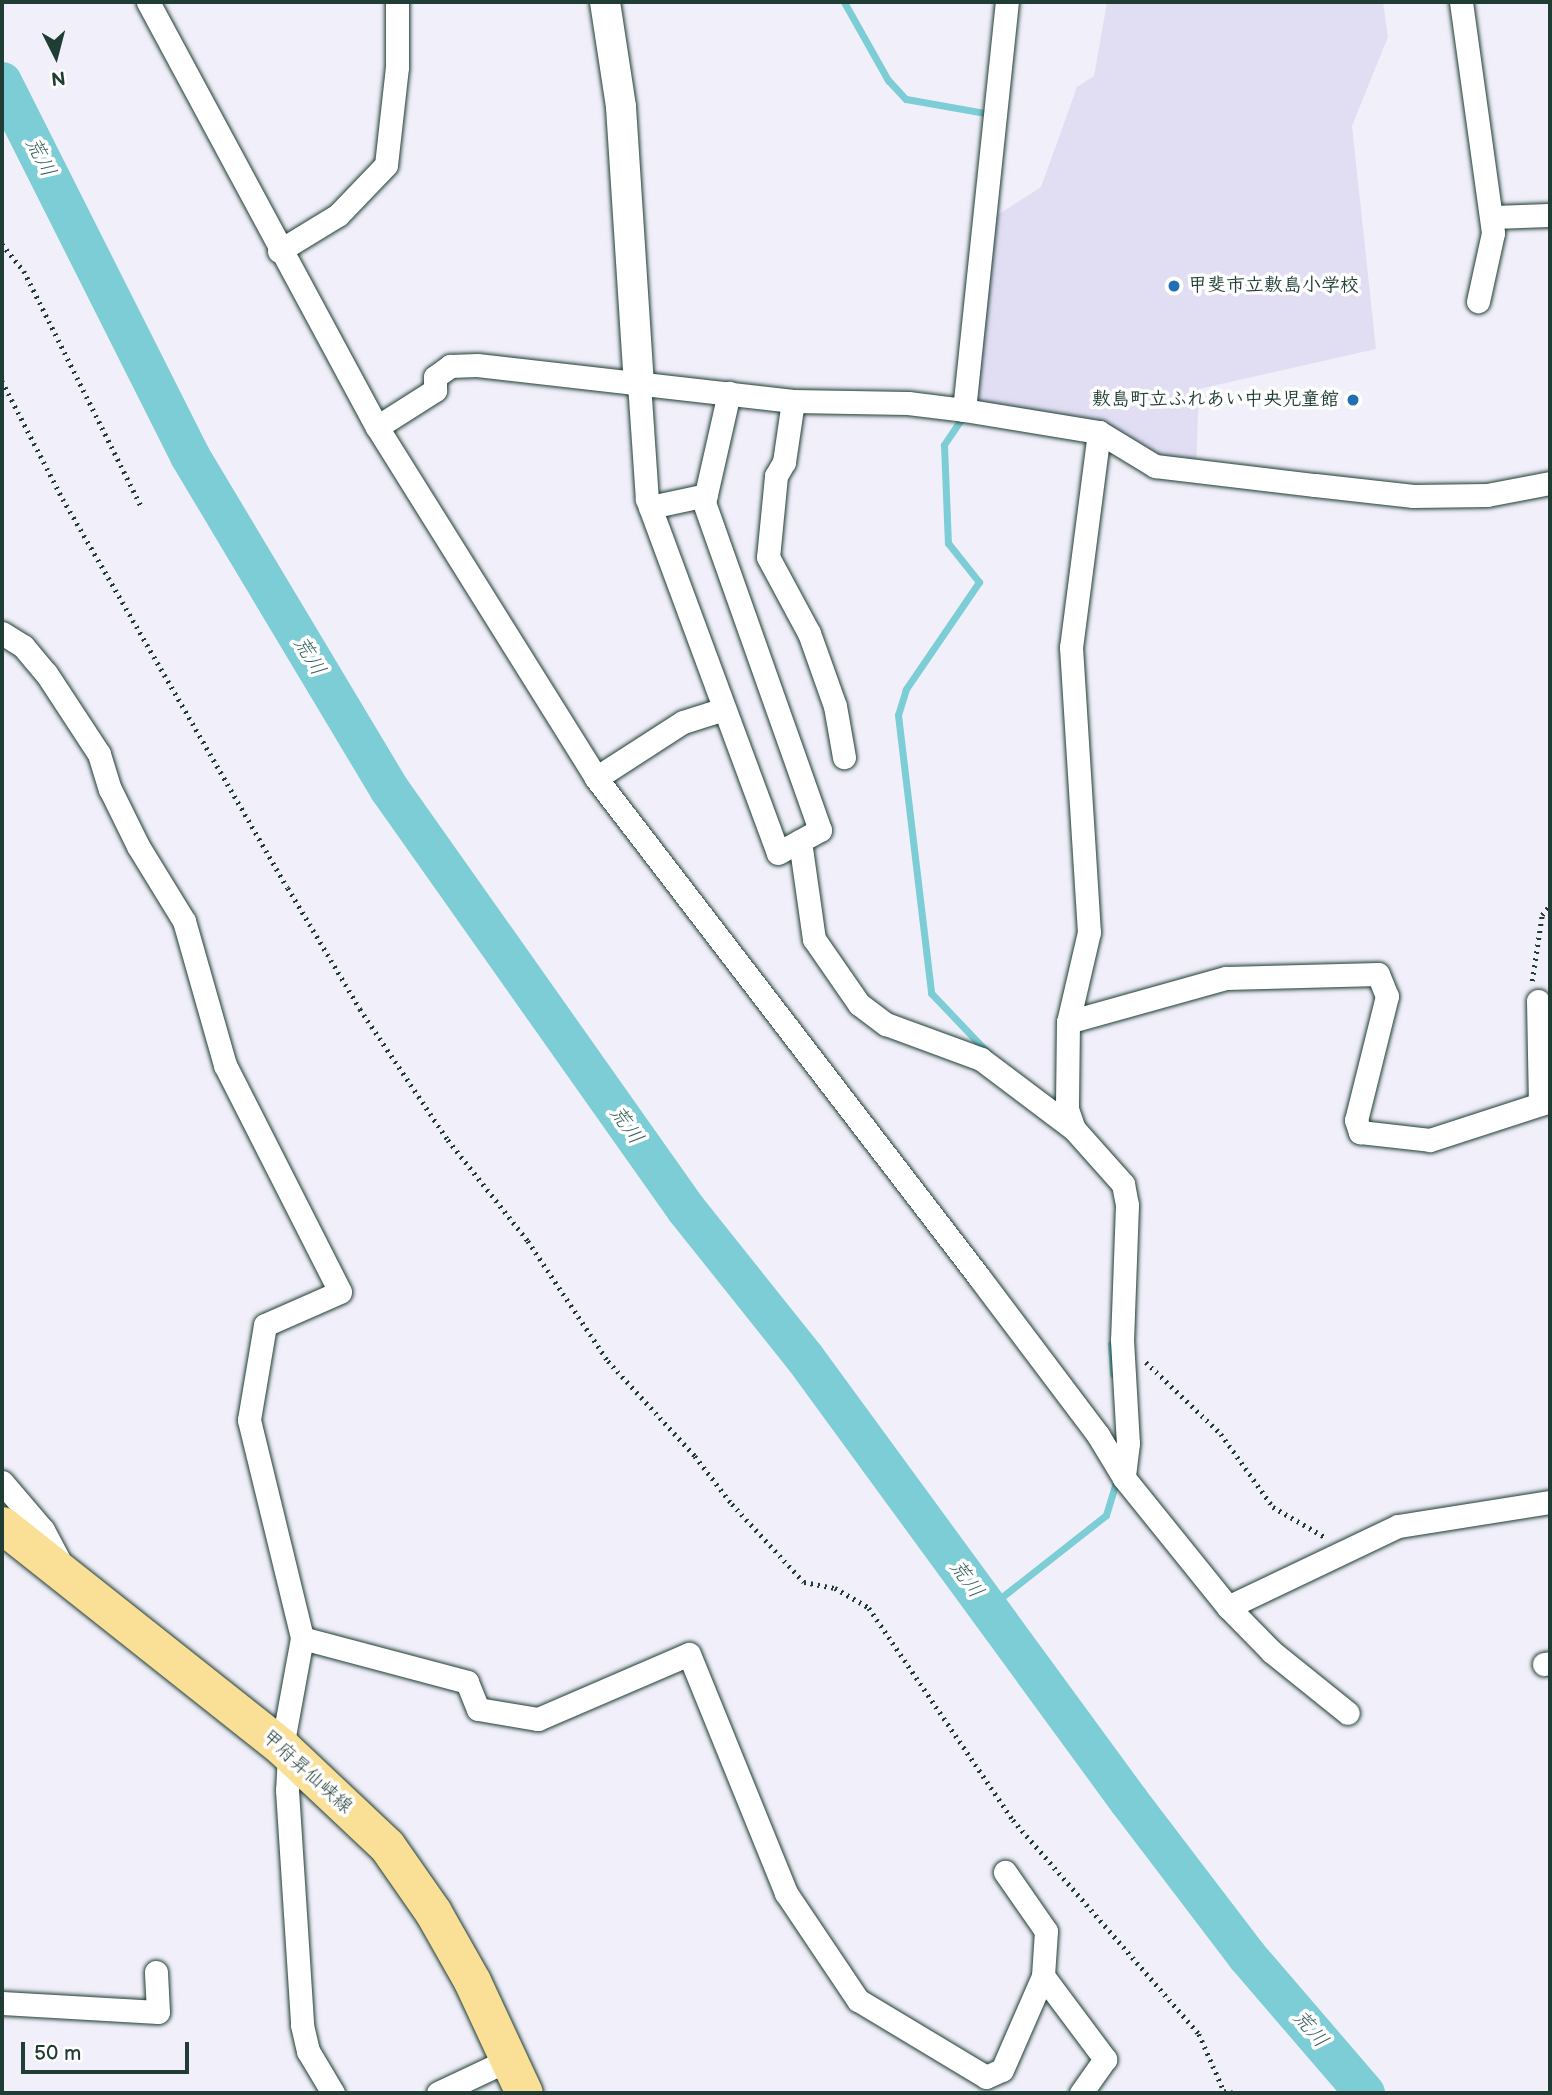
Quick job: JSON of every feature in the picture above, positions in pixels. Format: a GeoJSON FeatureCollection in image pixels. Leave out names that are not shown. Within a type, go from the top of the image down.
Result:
{"type":"FeatureCollection","features":[{"type":"Feature","properties":{"kind":"main road","name":"甲府昇仙峡線"},"geometry":{"type":"LineString","coordinates":[[2,1525],[286,1750],[387,1846],[433,1912],[524,2093]]}},
{"type":"Feature","properties":{"kind":"street"},"geometry":{"type":"LineString","coordinates":[[148,2],[279,251],[377,427],[596,778],[995,1298],[1124,1478],[1228,1607],[1272,1652],[1348,1713]]}},
{"type":"Feature","properties":{"kind":"street"},"geometry":{"type":"LineString","coordinates":[[279,251],[338,215],[386,165],[397,67],[397,2]]}},
{"type":"Feature","properties":{"kind":"street"},"geometry":{"type":"LineString","coordinates":[[605,2],[621,107],[650,507],[778,853],[820,830],[704,503],[729,393]]}},
{"type":"Feature","properties":{"kind":"street"},"geometry":{"type":"LineString","coordinates":[[964,410],[1007,2]]}},
{"type":"Feature","properties":{"kind":"street"},"geometry":{"type":"LineString","coordinates":[[1461,2],[1493,233],[1478,301]]}},
{"type":"Feature","properties":{"kind":"street"},"geometry":{"type":"LineString","coordinates":[[1492,217],[1550,215]]}},
{"type":"Feature","properties":{"kind":"street"},"geometry":{"type":"LineString","coordinates":[[377,427],[435,390],[435,376],[450,366],[477,365],[793,401],[908,403],[964,410],[1099,432],[1155,466],[1413,496],[1487,495],[1550,483]]}},
{"type":"Feature","properties":{"kind":"street"},"geometry":{"type":"LineString","coordinates":[[793,401],[784,462],[776,476],[768,557],[809,633],[835,706],[844,757]]}},
{"type":"Feature","properties":{"kind":"street"},"geometry":{"type":"LineString","coordinates":[[1074,1129],[1067,1109],[1068,1022],[1089,932],[1071,647],[1099,432]]}},
{"type":"Feature","properties":{"kind":"street"},"geometry":{"type":"LineString","coordinates":[[650,507],[706,495]]}},
{"type":"Feature","properties":{"kind":"street"},"geometry":{"type":"LineString","coordinates":[[2,634],[23,646],[46,673],[99,754],[110,789],[138,846],[184,921],[225,1065],[340,1292],[265,1325],[249,1420],[279,1558],[302,1638],[286,1750],[302,2025],[308,2051],[333,2093]]}},
{"type":"Feature","properties":{"kind":"street"},"geometry":{"type":"LineString","coordinates":[[596,778],[683,722],[724,709]]}},
{"type":"Feature","properties":{"kind":"street"},"geometry":{"type":"LineString","coordinates":[[800,841],[814,939],[859,1004],[886,1024],[981,1059],[1074,1129],[1122,1184],[1127,1205],[1122,1340],[1128,1443],[1124,1478]]}},
{"type":"Feature","properties":{"kind":"street"},"geometry":{"type":"LineString","coordinates":[[1068,1022],[1226,978],[1377,974],[1387,996],[1356,1121],[1360,1132],[1430,1140],[1545,1102],[1538,1001]]}},
{"type":"Feature","properties":{"kind":"street"},"geometry":{"type":"LineString","coordinates":[[2,1482],[43,1530],[67,1577]]}},
{"type":"Feature","properties":{"kind":"street"},"geometry":{"type":"LineString","coordinates":[[1228,1607],[1398,1526],[1428,1518],[1550,1502]]}},
{"type":"Feature","properties":{"kind":"street"},"geometry":{"type":"LineString","coordinates":[[302,1638],[467,1682],[478,1709],[538,1719],[689,1654],[786,1892],[858,2000],[986,2077],[1002,2070],[1043,1976],[1046,1931],[1005,1872]]}},
{"type":"Feature","properties":{"kind":"street"},"geometry":{"type":"LineString","coordinates":[[2,2003],[158,2011],[156,1972]]}},
{"type":"Feature","properties":{"kind":"street"},"geometry":{"type":"LineString","coordinates":[[1043,1976],[1105,2059],[1081,2093]]}},
{"type":"Feature","properties":{"kind":"street"},"geometry":{"type":"LineString","coordinates":[[438,2093],[509,2060]]}},
{"type":"Feature","properties":{"kind":"path"},"geometry":{"type":"LineString","coordinates":[[2,244],[23,271],[142,508]]}},
{"type":"Feature","properties":{"kind":"path"},"geometry":{"type":"LineString","coordinates":[[2,381],[63,499],[295,899],[360,1009],[448,1140],[528,1241],[608,1361],[695,1456],[732,1504],[804,1582],[835,1588],[869,1608],[1013,1820],[1199,2034],[1224,2091],[1234,2093]]}},
{"type":"Feature","properties":{"kind":"path"},"geometry":{"type":"LineString","coordinates":[[1538,1001],[1531,989],[1542,915],[1550,905]]}},
{"type":"Feature","properties":{"kind":"path"},"geometry":{"type":"LineString","coordinates":[[1122,1340],[1221,1434],[1273,1507],[1349,1550]]}},
{"type":"Feature","properties":{"kind":"shaded area","name":"甲斐市立敷島小学校"},"geometry":{"type":"Polygon","coordinates":[[[1107,2],[1383,2],[1388,37],[1352,126],[1376,349],[1199,389],[1196,469],[1155,466],[1099,432],[964,410],[985,223],[1041,187],[1077,87],[1094,76],[1107,2]]]}},
{"type":"Feature","properties":{"kind":"waterway"},"geometry":{"type":"LineString","coordinates":[[844,2],[888,80],[906,99],[990,114]]}},
{"type":"Feature","properties":{"kind":"waterway","name":"荒川"},"geometry":{"type":"LineString","coordinates":[[2,82],[190,456],[390,790],[686,1209],[805,1358],[1129,1801],[1247,1956],[1365,2093]]}},
{"type":"Feature","properties":{"kind":"waterway"},"geometry":{"type":"LineString","coordinates":[[964,415],[944,445],[948,543],[979,582],[906,689],[898,715],[931,993],[989,1054]]}},
{"type":"Feature","properties":{"kind":"waterway"},"geometry":{"type":"LineString","coordinates":[[1111,1344],[1113,1374]]}},
{"type":"Feature","properties":{"kind":"waterway"},"geometry":{"type":"LineString","coordinates":[[988,1608],[1106,1515],[1117,1480]]}},
{"type":"Feature","properties":{"kind":"place","name":"甲斐市立敷島小学校"},"geometry":{"type":"Point","coordinates":[1174,286]}},
{"type":"Feature","properties":{"kind":"place","name":"敷島町立ふれあい中央児童館"},"geometry":{"type":"Point","coordinates":[1353,400]}}]}
